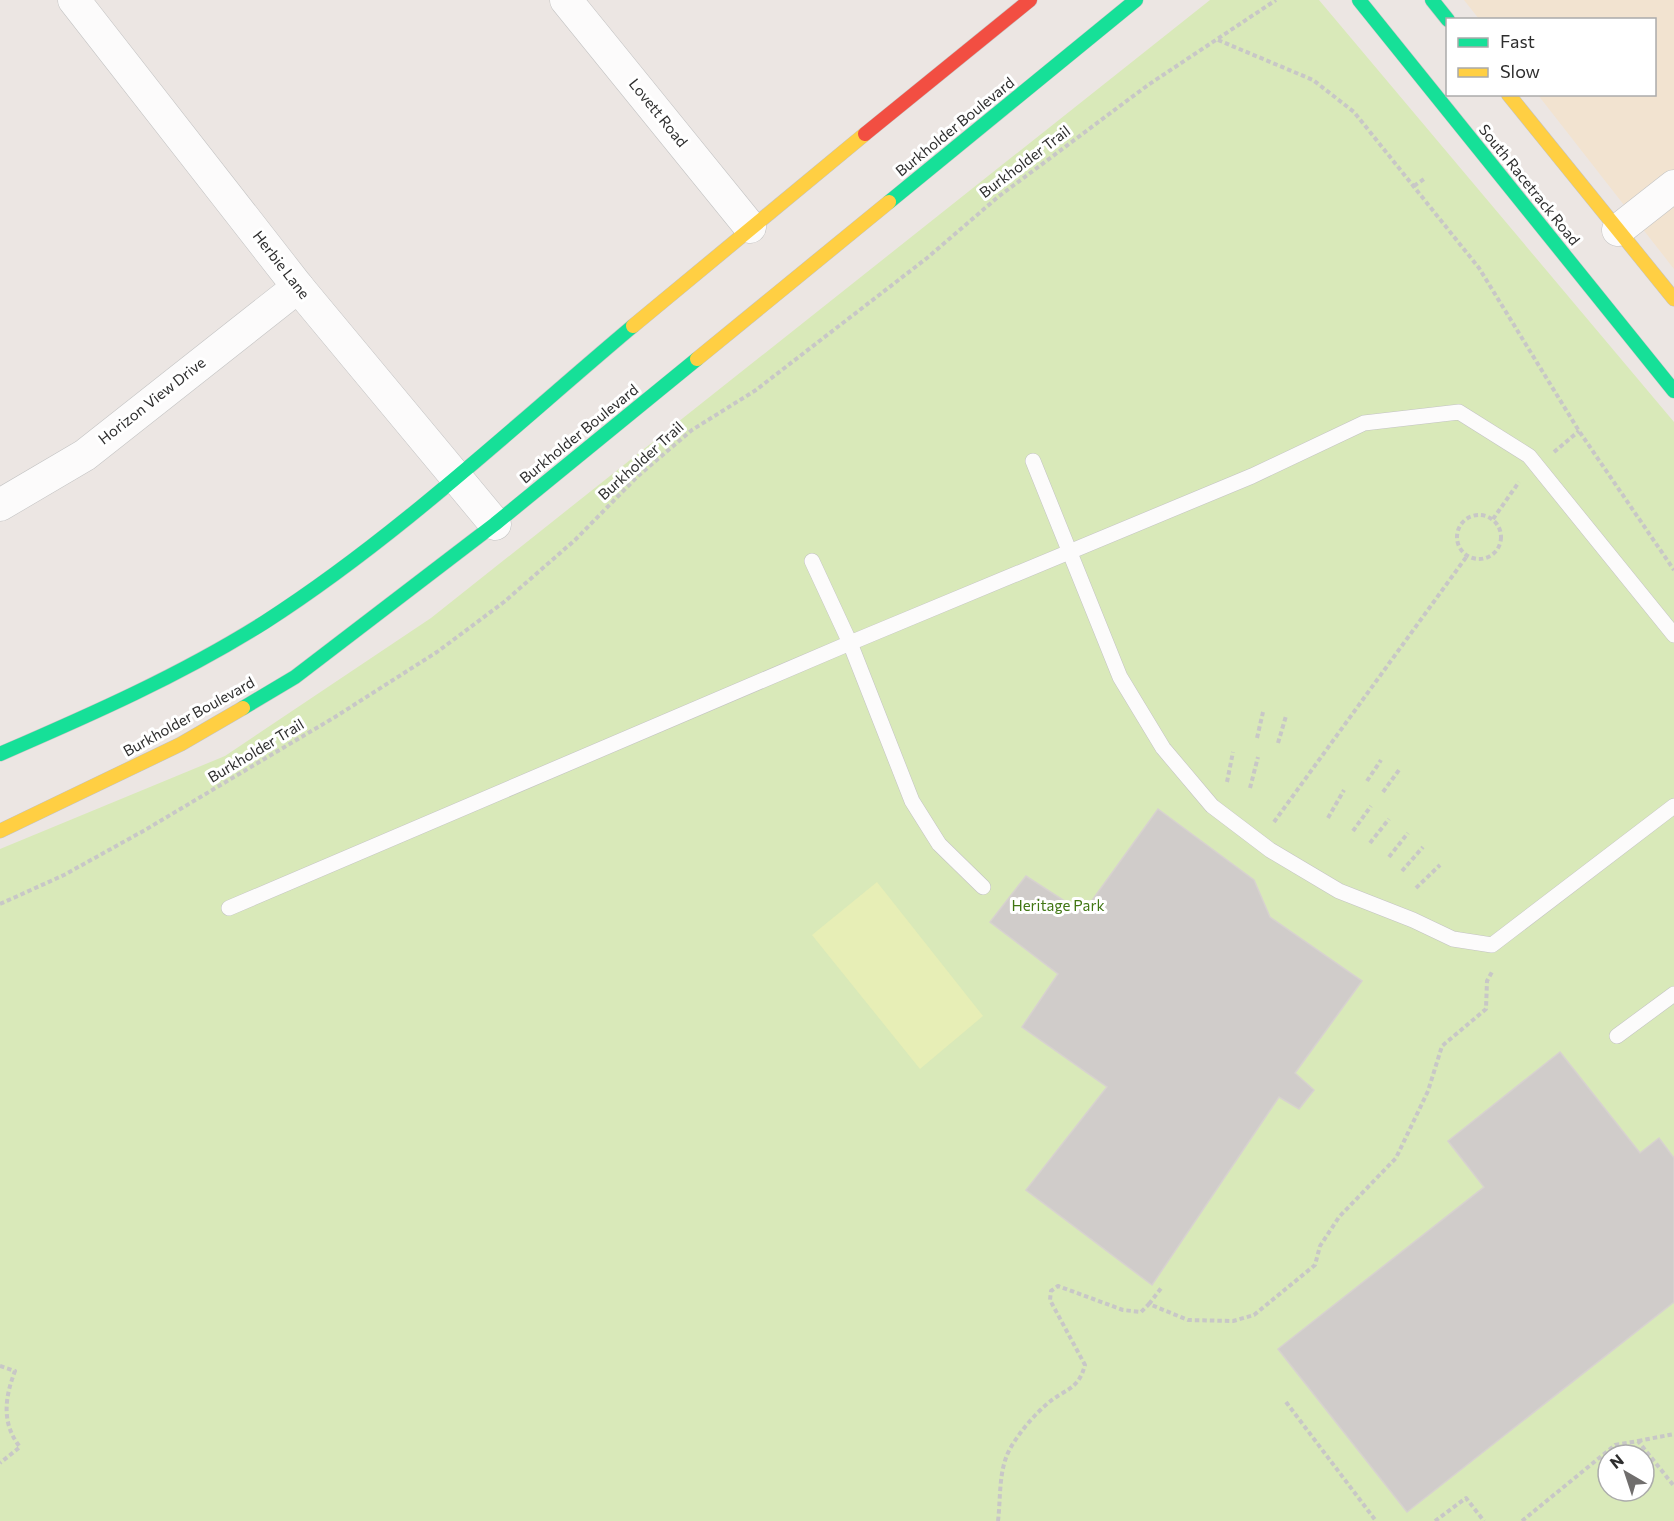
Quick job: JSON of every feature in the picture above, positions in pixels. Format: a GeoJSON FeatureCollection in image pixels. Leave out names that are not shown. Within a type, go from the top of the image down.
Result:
{"type":"FeatureCollection","features":[{"type":"Feature","properties":{"kind":"main road"},"geometry":{"type":"LineString","coordinates":[[0,754],[109,706],[188,667],[264,622],[335,573],[750,227],[1030,0]]}},
{"type":"Feature","properties":{"kind":"main road","name":"Burkholder Boulevard"},"geometry":{"type":"LineString","coordinates":[[0,831],[181,744],[295,677],[495,525],[1136,0]]}},
{"type":"Feature","properties":{"kind":"main road","name":"South Racetrack Road"},"geometry":{"type":"LineString","coordinates":[[1359,0],[1674,391]]}},
{"type":"Feature","properties":{"kind":"main road"},"geometry":{"type":"LineString","coordinates":[[1432,0],[1446,18]]}},
{"type":"Feature","properties":{"kind":"main road"},"geometry":{"type":"LineString","coordinates":[[1510,96],[1674,299]]}},
{"type":"Feature","properties":{"kind":"street","name":"Herbie Lane"},"geometry":{"type":"LineString","coordinates":[[74,0],[298,287],[495,525]]}},
{"type":"Feature","properties":{"kind":"street","name":"Lovett Road"},"geometry":{"type":"LineString","coordinates":[[566,0],[750,227]]}},
{"type":"Feature","properties":{"kind":"street"},"geometry":{"type":"LineString","coordinates":[[1618,230],[1674,186]]}},
{"type":"Feature","properties":{"kind":"street","name":"Horizon View Drive"},"geometry":{"type":"LineString","coordinates":[[0,505],[85,455],[298,287]]}},
{"type":"Feature","properties":{"kind":"lane"},"geometry":{"type":"LineString","coordinates":[[230,908],[850,643],[1252,476],[1364,423],[1459,412],[1529,456],[1674,635]]}},
{"type":"Feature","properties":{"kind":"lane"},"geometry":{"type":"LineString","coordinates":[[1033,461],[1120,677],[1163,748],[1212,806],[1260,843],[1339,891],[1413,920],[1453,939],[1492,945],[1674,806]]}},
{"type":"Feature","properties":{"kind":"lane"},"geometry":{"type":"LineString","coordinates":[[812,561],[850,643],[912,801],[939,844],[983,887]]}},
{"type":"Feature","properties":{"kind":"lane"},"geometry":{"type":"LineString","coordinates":[[1617,1036],[1674,994]]}},
{"type":"Feature","properties":{"kind":"path","name":"Burkholder Trail"},"geometry":{"type":"LineString","coordinates":[[0,904],[64,875],[145,830],[335,717],[437,652],[504,602],[575,540],[638,476],[692,430],[756,390],[927,258],[998,196],[1148,85],[1276,0]]}},
{"type":"Feature","properties":{"kind":"path"},"geometry":{"type":"LineString","coordinates":[[1218,40],[1313,80],[1354,112],[1479,268],[1579,431],[1674,570]]}},
{"type":"Feature","properties":{"kind":"path"},"geometry":{"type":"LineString","coordinates":[[1414,186],[1424,179]]}},
{"type":"Feature","properties":{"kind":"path"},"geometry":{"type":"LineString","coordinates":[[1480,514],[1493,519],[1501,532],[1500,546],[1495,553],[1482,559],[1467,556],[1462,551],[1457,538],[1461,524],[1473,515],[1480,514]]}},
{"type":"Feature","properties":{"kind":"path"},"geometry":{"type":"LineString","coordinates":[[1260,843],[1467,556]]}},
{"type":"Feature","properties":{"kind":"path"},"geometry":{"type":"LineString","coordinates":[[1257,738],[1263,712]]}},
{"type":"Feature","properties":{"kind":"path"},"geometry":{"type":"LineString","coordinates":[[1278,743],[1286,716]]}},
{"type":"Feature","properties":{"kind":"path"},"geometry":{"type":"LineString","coordinates":[[1227,782],[1233,752]]}},
{"type":"Feature","properties":{"kind":"path"},"geometry":{"type":"LineString","coordinates":[[1250,788],[1258,757]]}},
{"type":"Feature","properties":{"kind":"path"},"geometry":{"type":"LineString","coordinates":[[1367,781],[1381,760]]}},
{"type":"Feature","properties":{"kind":"path"},"geometry":{"type":"LineString","coordinates":[[1383,792],[1398,770]]}},
{"type":"Feature","properties":{"kind":"path"},"geometry":{"type":"LineString","coordinates":[[1329,818],[1344,790]]}},
{"type":"Feature","properties":{"kind":"path"},"geometry":{"type":"LineString","coordinates":[[1353,831],[1371,806]]}},
{"type":"Feature","properties":{"kind":"path"},"geometry":{"type":"LineString","coordinates":[[1370,843],[1389,819]]}},
{"type":"Feature","properties":{"kind":"path"},"geometry":{"type":"LineString","coordinates":[[1389,857],[1408,833]]}},
{"type":"Feature","properties":{"kind":"path"},"geometry":{"type":"LineString","coordinates":[[1402,872],[1423,847]]}},
{"type":"Feature","properties":{"kind":"path"},"geometry":{"type":"LineString","coordinates":[[1416,888],[1440,865]]}},
{"type":"Feature","properties":{"kind":"path"},"geometry":{"type":"LineString","coordinates":[[1149,1304],[1188,1320],[1233,1321],[1254,1315],[1314,1265],[1320,1246],[1340,1217],[1396,1158],[1428,1091],[1442,1046],[1486,1009],[1487,981],[1495,966]]}},
{"type":"Feature","properties":{"kind":"path"},"geometry":{"type":"LineString","coordinates":[[998,1521],[1001,1476],[1010,1449],[1029,1422],[1048,1402],[1071,1389],[1081,1377],[1084,1365],[1050,1300],[1051,1290],[1058,1286],[1124,1310],[1141,1312],[1162,1287]]}},
{"type":"Feature","properties":{"kind":"path"},"geometry":{"type":"LineString","coordinates":[[0,1366],[15,1371],[6,1394],[7,1420],[13,1439],[20,1447],[0,1463]]}},
{"type":"Feature","properties":{"kind":"path"},"geometry":{"type":"LineString","coordinates":[[1286,1402],[1376,1521]]}},
{"type":"Feature","properties":{"kind":"path"},"geometry":{"type":"LineString","coordinates":[[1522,1521],[1615,1445],[1674,1434]]}},
{"type":"Feature","properties":{"kind":"path"},"geometry":{"type":"LineString","coordinates":[[1638,1441],[1674,1485]]}},
{"type":"Feature","properties":{"kind":"path"},"geometry":{"type":"LineString","coordinates":[[1435,1521],[1466,1498],[1484,1521]]}},
{"type":"Feature","properties":{"kind":"green space","name":"Heritage Park"},"geometry":{"type":"Polygon","coordinates":[[[1210,0],[1319,0],[1674,422],[1674,1521],[0,1521],[0,849],[225,756],[431,618],[1210,0]]]}},
{"type":"Feature","properties":{"kind":"green space"},"geometry":{"type":"Polygon","coordinates":[[[877,882],[983,1016],[920,1069],[812,935],[877,882]]]}},
{"type":"Feature","properties":{"kind":"sand"},"geometry":{"type":"Polygon","coordinates":[[[1464,0],[1674,0],[1674,269],[1539,96],[1656,96],[1656,18],[1478,18],[1464,0]]]}},
{"type":"Feature","properties":{"kind":"building"},"geometry":{"type":"Polygon","coordinates":[[[1158,809],[1254,880],[1270,917],[1362,981],[1295,1073],[1314,1090],[1299,1109],[1279,1097],[1152,1285],[1026,1190],[1107,1087],[1022,1027],[1058,974],[990,922],[1026,876],[1083,913],[1158,809]]]}},
{"type":"Feature","properties":{"kind":"building"},"geometry":{"type":"Polygon","coordinates":[[[1560,1052],[1640,1153],[1659,1138],[1674,1158],[1674,1302],[1407,1512],[1278,1349],[1484,1187],[1448,1141],[1560,1052]]]}},
{"type":"Feature","properties":{"kind":"traffic: fast"},"geometry":{"type":"LineString","coordinates":[[889,202],[1136,0]]}},
{"type":"Feature","properties":{"kind":"traffic: fast"},"geometry":{"type":"LineString","coordinates":[[1359,0],[1674,391]]}},
{"type":"Feature","properties":{"kind":"traffic: fast"},"geometry":{"type":"LineString","coordinates":[[1432,0],[1446,18]]}},
{"type":"Feature","properties":{"kind":"traffic: fast"},"geometry":{"type":"LineString","coordinates":[[0,754],[101,709],[201,660],[265,622],[314,589],[408,518],[633,326]]}},
{"type":"Feature","properties":{"kind":"traffic: fast"},"geometry":{"type":"LineString","coordinates":[[243,708],[295,677],[495,524],[697,359]]}},
{"type":"Feature","properties":{"kind":"traffic: slow"},"geometry":{"type":"LineString","coordinates":[[1510,96],[1674,299]]}},
{"type":"Feature","properties":{"kind":"traffic: slow"},"geometry":{"type":"LineString","coordinates":[[633,326],[865,134]]}},
{"type":"Feature","properties":{"kind":"traffic: slow"},"geometry":{"type":"LineString","coordinates":[[697,359],[889,202]]}},
{"type":"Feature","properties":{"kind":"traffic: slow"},"geometry":{"type":"LineString","coordinates":[[0,831],[181,744],[243,708]]}},
{"type":"Feature","properties":{"kind":"traffic: jam"},"geometry":{"type":"LineString","coordinates":[[865,134],[1030,0]]}}]}
